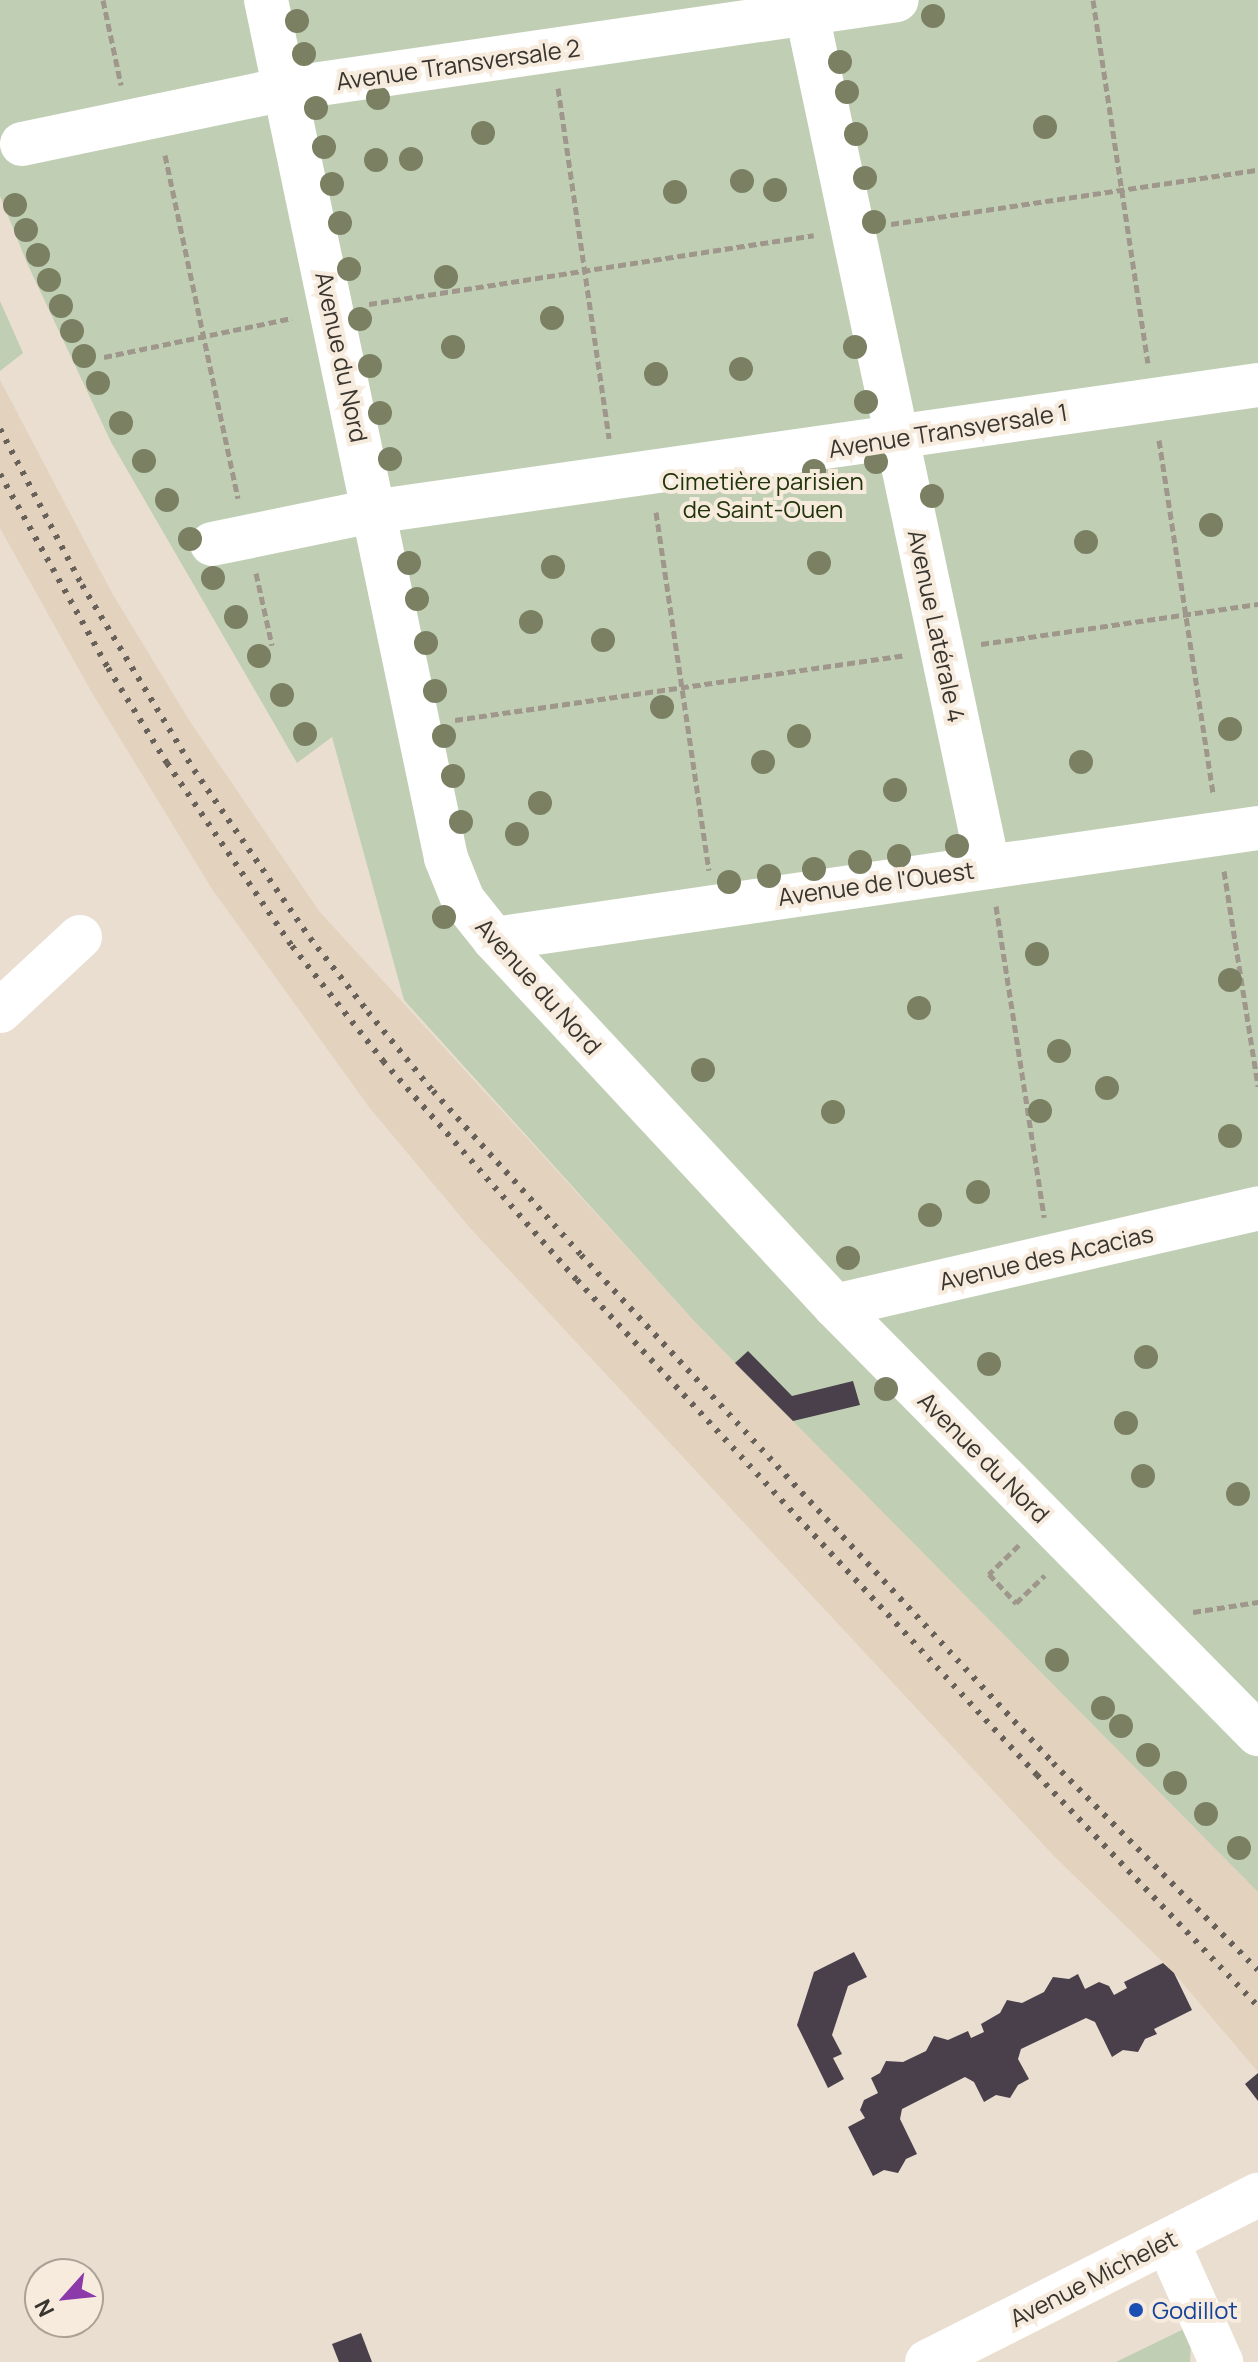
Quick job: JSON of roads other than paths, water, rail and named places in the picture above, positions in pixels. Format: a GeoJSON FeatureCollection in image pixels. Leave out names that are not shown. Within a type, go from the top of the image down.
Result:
{"type":"FeatureCollection","features":[{"type":"Feature","properties":{"kind":"main road","name":"Avenue du Nord"},"geometry":{"type":"LineString","coordinates":[[266,0],[452,879],[474,916],[494,939],[835,1306],[1258,1734]]}},
{"type":"Feature","properties":{"kind":"main road","name":"Avenue Transversale 2"},"geometry":{"type":"LineString","coordinates":[[22,144],[285,89],[552,50],[805,7],[897,0]]}},
{"type":"Feature","properties":{"kind":"main road","name":"Avenue Latérale 4"},"geometry":{"type":"LineString","coordinates":[[805,7],[988,866]]}},
{"type":"Feature","properties":{"kind":"main road","name":"Avenue Transversale 1"},"geometry":{"type":"LineString","coordinates":[[229,540],[375,512],[1258,385]]}},
{"type":"Feature","properties":{"kind":"main road","name":"Avenue de l'Ouest"},"geometry":{"type":"LineString","coordinates":[[494,939],[1238,831]]}},
{"type":"Feature","properties":{"kind":"main road"},"geometry":{"type":"LineString","coordinates":[[0,1011],[80,937]]}},
{"type":"Feature","properties":{"kind":"main road","name":"Avenue des Acacias"},"geometry":{"type":"LineString","coordinates":[[835,1306],[1258,1208]]}},
{"type":"Feature","properties":{"kind":"main road","name":"Avenue Michelet"},"geometry":{"type":"LineString","coordinates":[[927,2362],[1258,2195]]}},
{"type":"Feature","properties":{"kind":"main road"},"geometry":{"type":"LineString","coordinates":[[1167,2241],[1221,2362]]}},
{"type":"Feature","properties":{"kind":"railway"},"geometry":{"type":"LineString","coordinates":[[0,429],[82,585],[194,770],[310,938],[368,1012],[433,1091],[581,1255],[1053,1763],[1258,1970]]}},
{"type":"Feature","properties":{"kind":"railway"},"geometry":{"type":"LineString","coordinates":[[0,474],[108,668],[167,763],[292,946],[383,1061],[577,1280],[1037,1775],[1258,2006]]}},
{"type":"Feature","properties":{"kind":"place","name":"Godillot"},"geometry":{"type":"Point","coordinates":[1136,2310]}},
{"type":"Feature","properties":{"kind":"park label","name":"Cimetière parisien de Saint-Ouen"},"geometry":{"type":"Point","coordinates":[763,495]}}]}
